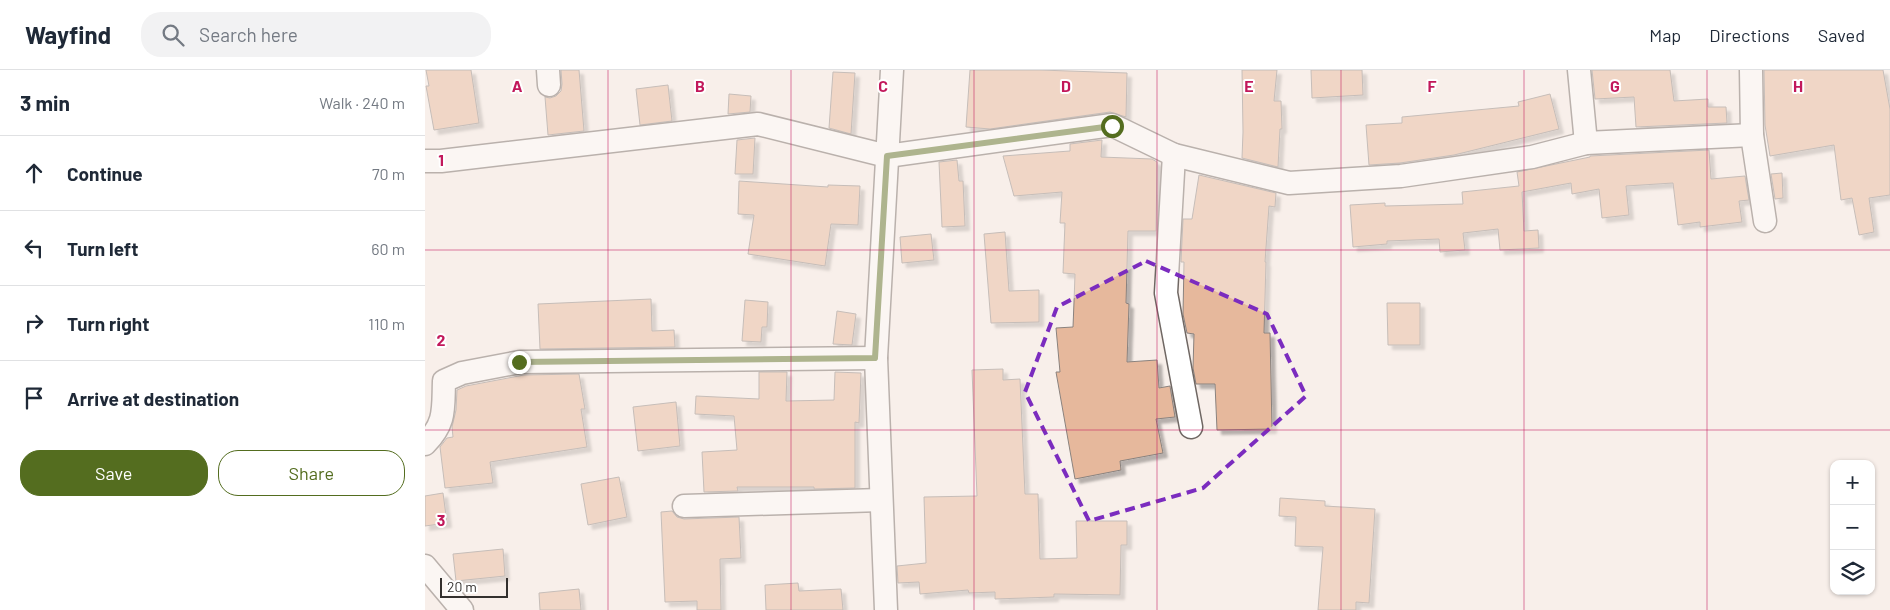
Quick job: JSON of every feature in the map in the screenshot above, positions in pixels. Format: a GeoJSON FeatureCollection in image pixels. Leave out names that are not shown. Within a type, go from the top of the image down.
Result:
{"type":"FeatureCollection","features":[{"type":"Feature","properties":{"kind":"street"},"geometry":{"type":"LineString","coordinates":[[885,610],[875,358],[893,70]]}},
{"type":"Feature","properties":{"kind":"street"},"geometry":{"type":"LineString","coordinates":[[1579,70],[1586,144]]}},
{"type":"Feature","properties":{"kind":"street"},"geometry":{"type":"LineString","coordinates":[[1751,70],[1752,135],[1765,221]]}},
{"type":"Feature","properties":{"kind":"street"},"geometry":{"type":"LineString","coordinates":[[425,161],[441,161],[758,124],[887,156],[1112,126],[1174,155],[1289,183],[1401,176],[1532,157],[1586,144],[1752,135]]}},
{"type":"Feature","properties":{"kind":"street"},"geometry":{"type":"LineString","coordinates":[[1174,155],[1166,293],[1191,427]]}},
{"type":"Feature","properties":{"kind":"street"},"geometry":{"type":"LineString","coordinates":[[425,444],[434,436],[442,421],[444,381],[462,373],[519,362],[875,358]]}},
{"type":"Feature","properties":{"kind":"street"},"geometry":{"type":"LineString","coordinates":[[684,506],[881,500]]}},
{"type":"Feature","properties":{"kind":"street"},"geometry":{"type":"LineString","coordinates":[[425,566],[462,610]]}},
{"type":"Feature","properties":{"kind":"highlighted area"},"geometry":{"type":"Polygon","coordinates":[[[1146,261],[1267,314],[1306,396],[1203,488],[1089,521],[1025,392],[1057,307],[1146,261]]]}},
{"type":"Feature","properties":{"kind":"building"},"geometry":{"type":"Polygon","coordinates":[[[426,70],[471,70],[479,123],[434,130],[426,86],[429,86],[426,70]]]}},
{"type":"Feature","properties":{"kind":"building"},"geometry":{"type":"Polygon","coordinates":[[[561,70],[579,70],[584,131],[548,135],[545,97],[556,96],[561,91],[561,70]]]}},
{"type":"Feature","properties":{"kind":"building"},"geometry":{"type":"Polygon","coordinates":[[[970,70],[1127,73],[1126,117],[1110,112],[990,129],[966,127],[970,70]]]}},
{"type":"Feature","properties":{"kind":"building"},"geometry":{"type":"Polygon","coordinates":[[[1242,70],[1277,70],[1274,101],[1281,101],[1282,129],[1280,129],[1278,167],[1242,158],[1242,70]]]}},
{"type":"Feature","properties":{"kind":"building"},"geometry":{"type":"Polygon","coordinates":[[[1311,70],[1362,70],[1363,95],[1312,98],[1311,70]]]}},
{"type":"Feature","properties":{"kind":"building"},"geometry":{"type":"Polygon","coordinates":[[[1592,70],[1670,70],[1674,101],[1708,99],[1708,107],[1726,107],[1727,123],[1636,127],[1634,97],[1595,99],[1592,70]]]}},
{"type":"Feature","properties":{"kind":"building"},"geometry":{"type":"Polygon","coordinates":[[[1764,70],[1883,70],[1890,109],[1890,195],[1869,198],[1874,232],[1859,235],[1852,198],[1841,200],[1834,145],[1770,156],[1765,125],[1764,70]]]}},
{"type":"Feature","properties":{"kind":"building"},"geometry":{"type":"Polygon","coordinates":[[[833,72],[855,73],[851,134],[829,128],[833,72]]]}},
{"type":"Feature","properties":{"kind":"building"},"geometry":{"type":"Polygon","coordinates":[[[668,85],[672,121],[640,125],[636,89],[668,85]]]}},
{"type":"Feature","properties":{"kind":"building"},"geometry":{"type":"Polygon","coordinates":[[[729,94],[751,96],[750,112],[728,114],[729,94]]]}},
{"type":"Feature","properties":{"kind":"building"},"geometry":{"type":"Polygon","coordinates":[[[1550,94],[1559,129],[1454,155],[1400,163],[1369,165],[1366,125],[1402,123],[1402,117],[1519,106],[1518,102],[1550,94]]]}},
{"type":"Feature","properties":{"kind":"building"},"geometry":{"type":"Polygon","coordinates":[[[755,138],[753,174],[735,174],[737,140],[755,138]]]}},
{"type":"Feature","properties":{"kind":"building"},"geometry":{"type":"Polygon","coordinates":[[[1102,140],[1101,157],[1152,159],[1157,162],[1156,231],[1128,231],[1126,303],[1129,304],[1127,362],[1157,360],[1159,388],[1170,386],[1175,417],[1156,419],[1163,453],[1120,461],[1121,470],[1075,479],[1056,372],[1060,372],[1056,328],[1073,327],[1075,274],[1063,273],[1065,223],[1060,223],[1062,192],[1014,196],[1003,156],[1070,151],[1070,144],[1102,140]]]}},
{"type":"Feature","properties":{"kind":"building"},"geometry":{"type":"Polygon","coordinates":[[[1709,150],[1711,179],[1745,176],[1749,200],[1739,201],[1742,222],[1700,227],[1700,222],[1678,225],[1673,183],[1626,186],[1629,215],[1602,218],[1599,189],[1572,194],[1571,183],[1522,192],[1524,231],[1538,230],[1539,248],[1500,250],[1498,229],[1463,233],[1465,250],[1440,252],[1439,239],[1387,241],[1387,244],[1353,247],[1350,205],[1385,203],[1385,206],[1463,204],[1462,192],[1519,186],[1517,172],[1590,156],[1709,150]]]}},
{"type":"Feature","properties":{"kind":"building"},"geometry":{"type":"Polygon","coordinates":[[[957,160],[959,181],[963,181],[965,226],[942,227],[939,162],[957,160]]]}},
{"type":"Feature","properties":{"kind":"building"},"geometry":{"type":"Polygon","coordinates":[[[1782,173],[1783,198],[1775,199],[1771,174],[1782,173]]]}},
{"type":"Feature","properties":{"kind":"building"},"geometry":{"type":"Polygon","coordinates":[[[1199,175],[1276,193],[1275,207],[1269,206],[1265,262],[1264,333],[1270,333],[1272,429],[1217,430],[1215,384],[1196,384],[1193,368],[1194,334],[1187,333],[1183,314],[1184,262],[1181,262],[1183,219],[1192,219],[1199,175]]]}},
{"type":"Feature","properties":{"kind":"building"},"geometry":{"type":"Polygon","coordinates":[[[739,181],[828,187],[828,185],[860,186],[858,225],[831,224],[825,266],[748,254],[754,215],[738,214],[739,181]]]}},
{"type":"Feature","properties":{"kind":"building"},"geometry":{"type":"Polygon","coordinates":[[[1005,232],[1009,291],[1039,290],[1039,322],[991,323],[984,234],[1005,232]]]}},
{"type":"Feature","properties":{"kind":"building"},"geometry":{"type":"Polygon","coordinates":[[[931,234],[934,260],[902,263],[900,237],[931,234]]]}},
{"type":"Feature","properties":{"kind":"building"},"geometry":{"type":"Polygon","coordinates":[[[651,299],[652,331],[674,330],[675,347],[540,349],[538,304],[651,299]]]}},
{"type":"Feature","properties":{"kind":"building"},"geometry":{"type":"Polygon","coordinates":[[[745,300],[768,302],[767,327],[762,327],[761,342],[742,341],[745,300]]]}},
{"type":"Feature","properties":{"kind":"building"},"geometry":{"type":"Polygon","coordinates":[[[1387,303],[1420,303],[1420,345],[1388,345],[1387,303]]]}},
{"type":"Feature","properties":{"kind":"building"},"geometry":{"type":"Polygon","coordinates":[[[837,311],[856,314],[852,345],[833,344],[837,311]]]}},
{"type":"Feature","properties":{"kind":"building"},"geometry":{"type":"Polygon","coordinates":[[[1003,369],[1003,380],[1020,379],[1025,494],[1038,494],[1040,559],[1077,558],[1076,521],[1127,521],[1127,545],[1121,545],[1120,595],[1054,594],[1054,597],[995,599],[995,592],[969,593],[968,590],[920,594],[919,582],[898,583],[897,566],[926,563],[924,497],[977,496],[972,370],[1003,369]]]}},
{"type":"Feature","properties":{"kind":"building"},"geometry":{"type":"Polygon","coordinates":[[[759,372],[787,372],[786,401],[834,400],[835,372],[861,373],[859,423],[855,422],[855,488],[737,487],[738,491],[704,492],[702,452],[737,450],[734,416],[695,414],[696,396],[759,399],[759,372]]]}},
{"type":"Feature","properties":{"kind":"building"},"geometry":{"type":"Polygon","coordinates":[[[579,374],[585,409],[581,409],[587,447],[490,462],[493,483],[445,488],[440,447],[447,438],[453,437],[452,427],[456,410],[457,390],[466,386],[524,375],[579,374]]]}},
{"type":"Feature","properties":{"kind":"building"},"geometry":{"type":"Polygon","coordinates":[[[676,402],[680,446],[638,451],[633,407],[676,402]]]}},
{"type":"Feature","properties":{"kind":"building"},"geometry":{"type":"Polygon","coordinates":[[[619,477],[627,517],[588,525],[581,484],[619,477]]]}},
{"type":"Feature","properties":{"kind":"building"},"geometry":{"type":"Polygon","coordinates":[[[443,493],[447,523],[425,526],[425,496],[443,493]]]}},
{"type":"Feature","properties":{"kind":"building"},"geometry":{"type":"Polygon","coordinates":[[[1280,498],[1325,501],[1325,506],[1375,509],[1369,603],[1356,602],[1356,610],[1318,610],[1323,547],[1295,546],[1296,517],[1279,516],[1280,498]]]}},
{"type":"Feature","properties":{"kind":"building"},"geometry":{"type":"Polygon","coordinates":[[[672,511],[677,517],[684,519],[739,517],[741,558],[720,559],[721,610],[697,610],[697,601],[665,602],[661,512],[672,511]]]}},
{"type":"Feature","properties":{"kind":"building"},"geometry":{"type":"Polygon","coordinates":[[[503,549],[505,576],[456,581],[453,554],[503,549]]]}},
{"type":"Feature","properties":{"kind":"building"},"geometry":{"type":"Polygon","coordinates":[[[798,583],[799,591],[841,589],[843,610],[766,610],[765,585],[798,583]]]}},
{"type":"Feature","properties":{"kind":"building"},"geometry":{"type":"Polygon","coordinates":[[[579,589],[581,610],[540,610],[539,593],[579,589]]]}},
{"type":"Feature","properties":{"kind":"route"},"geometry":{"type":"LineString","coordinates":[[519,362],[875,358],[887,156],[1112,126]]}}]}
